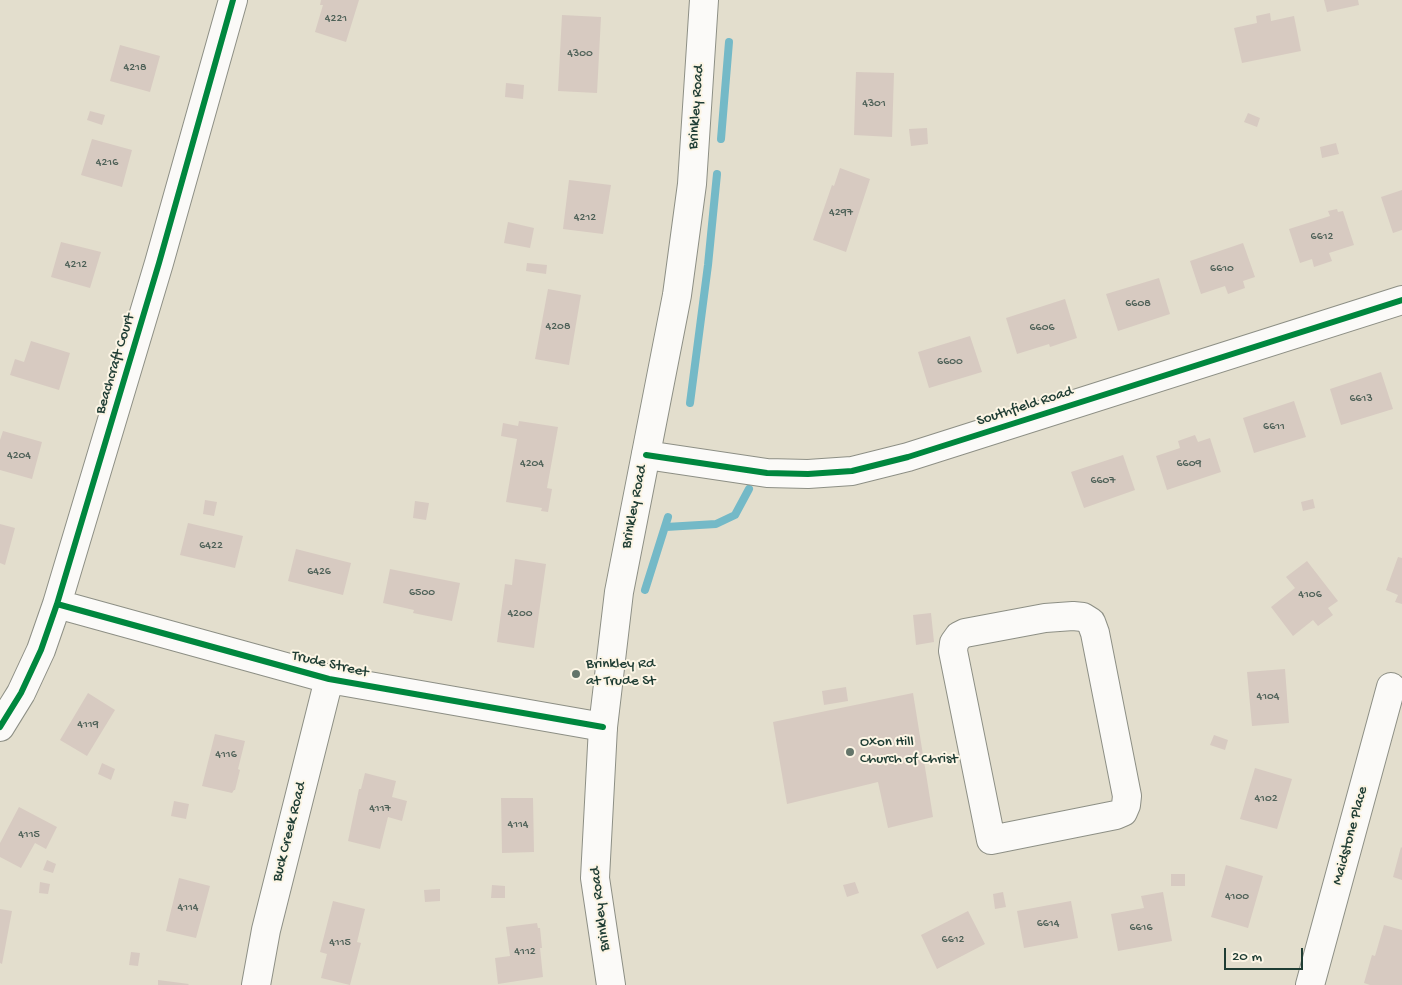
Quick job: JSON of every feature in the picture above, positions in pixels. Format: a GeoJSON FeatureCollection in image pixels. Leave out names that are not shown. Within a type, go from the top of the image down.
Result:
{"type":"FeatureCollection","features":[{"type":"Feature","properties":{"kind":"street","name":"Beachcraft Court"},"geometry":{"type":"LineString","coordinates":[[0,727],[21,693],[57,604],[161,253],[233,0]]}},
{"type":"Feature","properties":{"kind":"street","name":"Brinkley Road"},"geometry":{"type":"LineString","coordinates":[[612,985],[595,878],[603,727],[618,592],[677,295],[692,184],[704,0]]}},
{"type":"Feature","properties":{"kind":"street","name":"Southfield Road"},"geometry":{"type":"LineString","coordinates":[[646,455],[768,472],[808,474],[852,471],[908,457],[1402,300]]}},
{"type":"Feature","properties":{"kind":"street","name":"Trude Street"},"geometry":{"type":"LineString","coordinates":[[57,604],[328,679],[603,727]]}},
{"type":"Feature","properties":{"kind":"street"},"geometry":{"type":"LineString","coordinates":[[1083,617],[1091,622],[1095,632],[1127,796],[1126,805],[1123,812],[1116,815],[991,840],[954,643],[959,636],[965,633],[1046,618],[1083,617]]}},
{"type":"Feature","properties":{"kind":"street","name":"Buck Creek Road"},"geometry":{"type":"LineString","coordinates":[[256,985],[266,930],[328,679]]}},
{"type":"Feature","properties":{"kind":"street","name":"Maidstone Place"},"geometry":{"type":"LineString","coordinates":[[1310,985],[1391,687]]}},
{"type":"Feature","properties":{"kind":"building"},"geometry":{"type":"Polygon","coordinates":[[[321,0],[359,0],[346,42],[315,32],[323,5],[320,5],[321,0]]]}},
{"type":"Feature","properties":{"kind":"building"},"geometry":{"type":"Polygon","coordinates":[[[1324,0],[1358,0],[1359,5],[1327,12],[1324,0]]]}},
{"type":"Feature","properties":{"kind":"building"},"geometry":{"type":"Polygon","coordinates":[[[1270,13],[1271,21],[1294,16],[1301,51],[1242,63],[1234,28],[1257,23],[1256,16],[1270,13]]]}},
{"type":"Feature","properties":{"kind":"building"},"geometry":{"type":"Polygon","coordinates":[[[562,15],[601,17],[597,93],[558,91],[562,15]]]}},
{"type":"Feature","properties":{"kind":"building"},"geometry":{"type":"Polygon","coordinates":[[[120,45],[160,56],[150,92],[110,81],[120,45]]]}},
{"type":"Feature","properties":{"kind":"building"},"geometry":{"type":"Polygon","coordinates":[[[856,72],[894,73],[892,137],[854,135],[856,72]]]}},
{"type":"Feature","properties":{"kind":"building"},"geometry":{"type":"Polygon","coordinates":[[[506,83],[524,85],[523,99],[505,97],[506,83]]]}},
{"type":"Feature","properties":{"kind":"building"},"geometry":{"type":"Polygon","coordinates":[[[90,111],[105,115],[102,125],[87,120],[90,111]]]}},
{"type":"Feature","properties":{"kind":"building"},"geometry":{"type":"Polygon","coordinates":[[[1248,113],[1260,118],[1257,127],[1244,122],[1248,113]]]}},
{"type":"Feature","properties":{"kind":"building"},"geometry":{"type":"Polygon","coordinates":[[[927,128],[928,144],[911,146],[909,129],[927,128]]]}},
{"type":"Feature","properties":{"kind":"building"},"geometry":{"type":"Polygon","coordinates":[[[92,139],[132,150],[122,187],[81,175],[92,139]]]}},
{"type":"Feature","properties":{"kind":"building"},"geometry":{"type":"Polygon","coordinates":[[[1336,143],[1339,154],[1322,158],[1320,147],[1336,143]]]}},
{"type":"Feature","properties":{"kind":"building"},"geometry":{"type":"Polygon","coordinates":[[[840,168],[870,179],[846,252],[813,240],[832,185],[834,186],[840,168]]]}},
{"type":"Feature","properties":{"kind":"building"},"geometry":{"type":"Polygon","coordinates":[[[569,180],[611,185],[603,234],[563,229],[569,180]]]}},
{"type":"Feature","properties":{"kind":"building"},"geometry":{"type":"Polygon","coordinates":[[[1402,190],[1402,230],[1393,233],[1381,197],[1402,190]]]}},
{"type":"Feature","properties":{"kind":"building"},"geometry":{"type":"Polygon","coordinates":[[[1337,209],[1338,212],[1343,211],[1354,245],[1329,253],[1332,261],[1314,267],[1312,259],[1300,263],[1289,229],[1330,216],[1328,211],[1337,209]]]}},
{"type":"Feature","properties":{"kind":"building"},"geometry":{"type":"Polygon","coordinates":[[[508,222],[534,228],[530,248],[504,243],[508,222]]]}},
{"type":"Feature","properties":{"kind":"building"},"geometry":{"type":"Polygon","coordinates":[[[61,242],[101,252],[90,288],[51,277],[61,242]]]}},
{"type":"Feature","properties":{"kind":"building"},"geometry":{"type":"Polygon","coordinates":[[[1243,243],[1255,277],[1243,281],[1245,288],[1228,294],[1225,286],[1201,294],[1190,261],[1243,243]]]}},
{"type":"Feature","properties":{"kind":"building"},"geometry":{"type":"Polygon","coordinates":[[[527,263],[547,265],[546,274],[526,271],[527,263]]]}},
{"type":"Feature","properties":{"kind":"building"},"geometry":{"type":"Polygon","coordinates":[[[1159,278],[1170,314],[1118,331],[1106,294],[1159,278]]]}},
{"type":"Feature","properties":{"kind":"building"},"geometry":{"type":"Polygon","coordinates":[[[548,289],[581,295],[569,365],[535,359],[548,289]]]}},
{"type":"Feature","properties":{"kind":"building"},"geometry":{"type":"Polygon","coordinates":[[[1065,299],[1077,338],[1050,347],[1049,344],[1017,354],[1006,318],[1065,299]]]}},
{"type":"Feature","properties":{"kind":"building"},"geometry":{"type":"Polygon","coordinates":[[[970,336],[982,372],[929,388],[918,352],[970,336]]]}},
{"type":"Feature","properties":{"kind":"building"},"geometry":{"type":"Polygon","coordinates":[[[31,341],[70,353],[59,390],[10,375],[15,359],[24,362],[31,341]]]}},
{"type":"Feature","properties":{"kind":"building"},"geometry":{"type":"Polygon","coordinates":[[[1381,372],[1393,409],[1341,425],[1330,389],[1381,372]]]}},
{"type":"Feature","properties":{"kind":"building"},"geometry":{"type":"Polygon","coordinates":[[[1294,401],[1306,437],[1254,453],[1243,418],[1294,401]]]}},
{"type":"Feature","properties":{"kind":"building"},"geometry":{"type":"Polygon","coordinates":[[[519,421],[558,427],[547,488],[552,489],[548,512],[541,511],[542,508],[506,502],[517,439],[501,436],[503,423],[518,426],[519,421]]]}},
{"type":"Feature","properties":{"kind":"building"},"geometry":{"type":"Polygon","coordinates":[[[3,431],[42,442],[32,479],[0,470],[0,440],[3,431]]]}},
{"type":"Feature","properties":{"kind":"building"},"geometry":{"type":"Polygon","coordinates":[[[1195,435],[1198,442],[1210,438],[1221,472],[1167,490],[1156,456],[1180,448],[1178,441],[1195,435]]]}},
{"type":"Feature","properties":{"kind":"building"},"geometry":{"type":"Polygon","coordinates":[[[1123,455],[1135,490],[1084,508],[1071,472],[1123,455]]]}},
{"type":"Feature","properties":{"kind":"building"},"geometry":{"type":"Polygon","coordinates":[[[1313,499],[1315,508],[1303,511],[1301,502],[1313,499]]]}},
{"type":"Feature","properties":{"kind":"building"},"geometry":{"type":"Polygon","coordinates":[[[205,500],[217,502],[214,516],[203,514],[205,500]]]}},
{"type":"Feature","properties":{"kind":"building"},"geometry":{"type":"Polygon","coordinates":[[[415,501],[429,503],[426,520],[413,518],[415,501]]]}},
{"type":"Feature","properties":{"kind":"building"},"geometry":{"type":"Polygon","coordinates":[[[188,523],[243,536],[235,568],[180,555],[188,523]]]}},
{"type":"Feature","properties":{"kind":"building"},"geometry":{"type":"Polygon","coordinates":[[[0,524],[15,528],[5,565],[0,563],[0,524]]]}},
{"type":"Feature","properties":{"kind":"building"},"geometry":{"type":"Polygon","coordinates":[[[296,549],[351,563],[343,595],[288,581],[296,549]]]}},
{"type":"Feature","properties":{"kind":"building"},"geometry":{"type":"Polygon","coordinates":[[[1398,557],[1402,558],[1402,604],[1395,602],[1398,595],[1386,590],[1398,557]]]}},
{"type":"Feature","properties":{"kind":"building"},"geometry":{"type":"Polygon","coordinates":[[[515,559],[546,564],[534,648],[497,642],[505,584],[512,585],[515,559]]]}},
{"type":"Feature","properties":{"kind":"building"},"geometry":{"type":"Polygon","coordinates":[[[1307,561],[1338,601],[1328,608],[1333,615],[1318,626],[1313,620],[1293,636],[1271,607],[1295,588],[1286,577],[1307,561]]]}},
{"type":"Feature","properties":{"kind":"building"},"geometry":{"type":"Polygon","coordinates":[[[390,569],[460,583],[452,621],[413,613],[414,610],[383,603],[390,569]]]}},
{"type":"Feature","properties":{"kind":"building"},"geometry":{"type":"Polygon","coordinates":[[[931,613],[934,642],[916,645],[913,615],[931,613]]]}},
{"type":"Feature","properties":{"kind":"building"},"geometry":{"type":"Polygon","coordinates":[[[1285,669],[1289,723],[1252,726],[1247,672],[1285,669]]]}},
{"type":"Feature","properties":{"kind":"building"},"geometry":{"type":"Polygon","coordinates":[[[846,687],[848,701],[824,705],[822,691],[846,687]]]}},
{"type":"Feature","properties":{"kind":"building"},"geometry":{"type":"Polygon","coordinates":[[[88,693],[115,710],[87,756],[60,740],[88,693]]]}},
{"type":"Feature","properties":{"kind":"building","name":"Oxon Hill Church of Christ"},"geometry":{"type":"Polygon","coordinates":[[[913,693],[933,817],[888,828],[878,782],[787,804],[773,722],[913,693]]]}},
{"type":"Feature","properties":{"kind":"building"},"geometry":{"type":"Polygon","coordinates":[[[215,734],[245,741],[235,790],[232,793],[202,786],[215,734]]]}},
{"type":"Feature","properties":{"kind":"building"},"geometry":{"type":"Polygon","coordinates":[[[1214,735],[1228,740],[1225,750],[1210,745],[1214,735]]]}},
{"type":"Feature","properties":{"kind":"building"},"geometry":{"type":"Polygon","coordinates":[[[102,763],[115,769],[111,780],[98,774],[102,763]]]}},
{"type":"Feature","properties":{"kind":"building"},"geometry":{"type":"Polygon","coordinates":[[[1255,768],[1292,779],[1277,829],[1240,819],[1255,768]]]}},
{"type":"Feature","properties":{"kind":"building"},"geometry":{"type":"Polygon","coordinates":[[[365,773],[396,781],[392,797],[407,801],[402,821],[388,817],[380,849],[348,841],[359,789],[361,789],[365,773]]]}},
{"type":"Feature","properties":{"kind":"building"},"geometry":{"type":"Polygon","coordinates":[[[501,798],[533,798],[534,852],[502,853],[501,798]]]}},
{"type":"Feature","properties":{"kind":"building"},"geometry":{"type":"Polygon","coordinates":[[[174,801],[189,804],[186,819],[171,816],[174,801]]]}},
{"type":"Feature","properties":{"kind":"building"},"geometry":{"type":"Polygon","coordinates":[[[19,807],[57,827],[46,849],[35,843],[21,868],[0,857],[0,843],[19,807]]]}},
{"type":"Feature","properties":{"kind":"building"},"geometry":{"type":"Polygon","coordinates":[[[1402,848],[1402,880],[1393,877],[1402,848]]]}},
{"type":"Feature","properties":{"kind":"building"},"geometry":{"type":"Polygon","coordinates":[[[47,860],[56,864],[53,873],[43,870],[47,860]]]}},
{"type":"Feature","properties":{"kind":"building"},"geometry":{"type":"Polygon","coordinates":[[[1226,865],[1263,876],[1248,928],[1211,917],[1226,865]]]}},
{"type":"Feature","properties":{"kind":"building"},"geometry":{"type":"Polygon","coordinates":[[[1171,874],[1185,874],[1185,886],[1171,886],[1171,874]]]}},
{"type":"Feature","properties":{"kind":"building"},"geometry":{"type":"Polygon","coordinates":[[[179,878],[210,886],[196,938],[166,931],[179,878]]]}},
{"type":"Feature","properties":{"kind":"building"},"geometry":{"type":"Polygon","coordinates":[[[40,882],[50,884],[48,894],[39,893],[40,882]]]}},
{"type":"Feature","properties":{"kind":"building"},"geometry":{"type":"Polygon","coordinates":[[[855,882],[859,893],[847,897],[843,885],[855,882]]]}},
{"type":"Feature","properties":{"kind":"building"},"geometry":{"type":"Polygon","coordinates":[[[492,885],[505,886],[505,898],[491,898],[492,885]]]}},
{"type":"Feature","properties":{"kind":"building"},"geometry":{"type":"Polygon","coordinates":[[[440,889],[440,901],[425,902],[424,890],[440,889]]]}},
{"type":"Feature","properties":{"kind":"building"},"geometry":{"type":"Polygon","coordinates":[[[1003,892],[1006,907],[995,909],[993,894],[1003,892]]]}},
{"type":"Feature","properties":{"kind":"building"},"geometry":{"type":"Polygon","coordinates":[[[1163,892],[1172,941],[1118,951],[1111,914],[1144,908],[1141,896],[1163,892]]]}},
{"type":"Feature","properties":{"kind":"building"},"geometry":{"type":"Polygon","coordinates":[[[333,901],[365,909],[357,942],[361,943],[350,985],[321,978],[327,954],[320,952],[333,901]]]}},
{"type":"Feature","properties":{"kind":"building"},"geometry":{"type":"Polygon","coordinates":[[[1071,901],[1078,938],[1024,948],[1017,911],[1071,901]]]}},
{"type":"Feature","properties":{"kind":"building"},"geometry":{"type":"Polygon","coordinates":[[[0,909],[12,911],[2,964],[0,963],[0,909]]]}},
{"type":"Feature","properties":{"kind":"building"},"geometry":{"type":"Polygon","coordinates":[[[968,911],[985,944],[937,969],[921,935],[968,911]]]}},
{"type":"Feature","properties":{"kind":"building"},"geometry":{"type":"Polygon","coordinates":[[[537,923],[538,928],[540,928],[543,977],[498,984],[495,958],[510,956],[506,927],[537,923]]]}},
{"type":"Feature","properties":{"kind":"building"},"geometry":{"type":"Polygon","coordinates":[[[1384,925],[1402,930],[1402,985],[1370,985],[1364,983],[1372,955],[1375,956],[1384,925]]]}},
{"type":"Feature","properties":{"kind":"building"},"geometry":{"type":"Polygon","coordinates":[[[131,952],[140,953],[138,966],[129,965],[131,952]]]}},
{"type":"Feature","properties":{"kind":"building"},"geometry":{"type":"Polygon","coordinates":[[[158,980],[189,984],[158,985],[158,980]]]}},
{"type":"Feature","properties":{"kind":"waterway"},"geometry":{"type":"LineString","coordinates":[[721,139],[729,42]]}},
{"type":"Feature","properties":{"kind":"waterway"},"geometry":{"type":"LineString","coordinates":[[690,403],[708,265],[717,174]]}},
{"type":"Feature","properties":{"kind":"waterway"},"geometry":{"type":"LineString","coordinates":[[666,527],[716,524],[735,515],[749,489]]}},
{"type":"Feature","properties":{"kind":"waterway"},"geometry":{"type":"LineString","coordinates":[[645,590],[668,517]]}},
{"type":"Feature","properties":{"kind":"cycle path"},"geometry":{"type":"LineString","coordinates":[[0,727],[21,693],[41,650],[57,604],[159,263],[233,0]]}},
{"type":"Feature","properties":{"kind":"cycle path"},"geometry":{"type":"LineString","coordinates":[[646,455],[767,473],[808,474],[852,471],[908,457],[1402,300]]}},
{"type":"Feature","properties":{"kind":"cycle path"},"geometry":{"type":"LineString","coordinates":[[57,604],[329,679],[603,727]]}},
{"type":"Feature","properties":{"kind":"place","name":"Brinkley Rd at Trude St"},"geometry":{"type":"Point","coordinates":[576,674]}},
{"type":"Feature","properties":{"kind":"place","name":"Oxon Hill Church of Christ"},"geometry":{"type":"Point","coordinates":[850,752]}}]}
